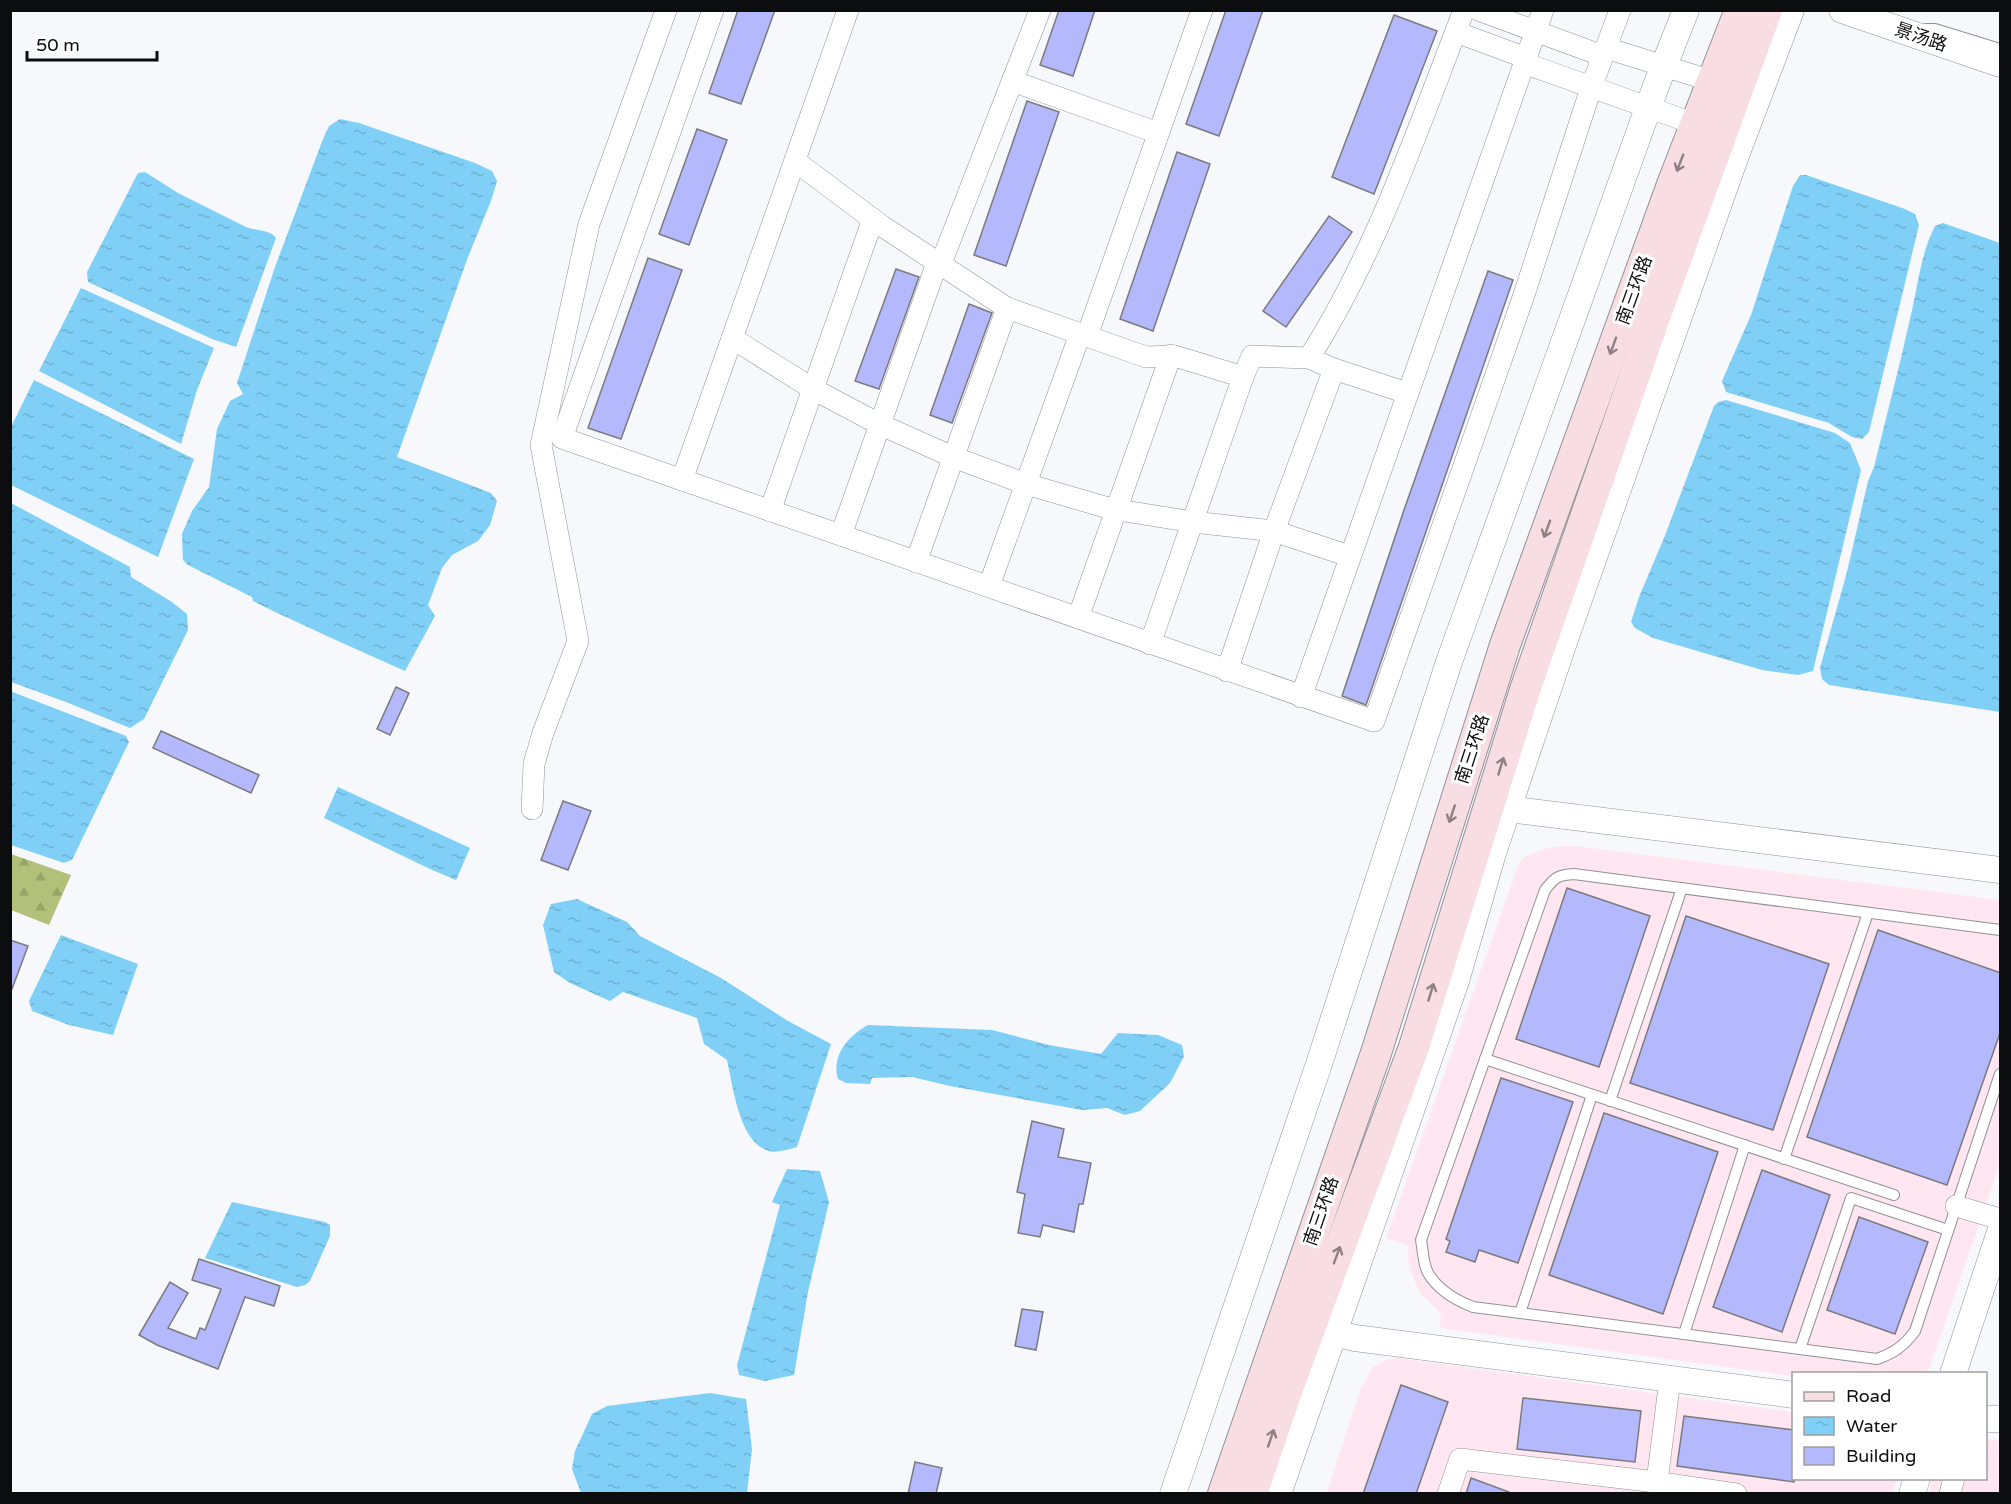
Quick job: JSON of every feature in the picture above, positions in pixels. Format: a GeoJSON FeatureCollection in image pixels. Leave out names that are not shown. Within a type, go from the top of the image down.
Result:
{"type":"FeatureCollection","features":[{"type":"Feature","properties":{"kind":"main road","name":"南三环路"},"geometry":{"type":"LineString","coordinates":[[1223,1494],[1376,1053],[1505,645],[1669,193],[1740,10]]}},
{"type":"Feature","properties":{"kind":"main road","name":"南三环路"},"geometry":{"type":"LineString","coordinates":[[1252,1494],[1287,1391],[1414,1047],[1525,690],[1654,320],[1767,10]]}},
{"type":"Feature","properties":{"kind":"street"},"geometry":{"type":"LineString","coordinates":[[532,809],[534,764],[543,733],[578,641],[542,445],[589,224],[666,10]]}},
{"type":"Feature","properties":{"kind":"street"},"geometry":{"type":"LineString","coordinates":[[713,10],[562,438],[1374,721],[1520,306],[1591,88],[1620,10]]}},
{"type":"Feature","properties":{"kind":"street"},"geometry":{"type":"LineString","coordinates":[[682,480],[848,10]]}},
{"type":"Feature","properties":{"kind":"street"},"geometry":{"type":"LineString","coordinates":[[841,535],[879,424],[939,264],[1040,10]]}},
{"type":"Feature","properties":{"kind":"street"},"geometry":{"type":"LineString","coordinates":[[989,586],[1202,10]]}},
{"type":"Feature","properties":{"kind":"street"},"geometry":{"type":"LineString","coordinates":[[1309,358],[1326,331],[1384,214],[1464,10]]}},
{"type":"Feature","properties":{"kind":"street"},"geometry":{"type":"LineString","coordinates":[[1478,10],[1604,52],[1664,66],[1712,81]]}},
{"type":"Feature","properties":{"kind":"street"},"geometry":{"type":"LineString","coordinates":[[1301,697],[1543,10]]}},
{"type":"Feature","properties":{"kind":"street"},"geometry":{"type":"LineString","coordinates":[[1173,1494],[1319,1064],[1449,662],[1648,108],[1686,10]]}},
{"type":"Feature","properties":{"kind":"street"},"geometry":{"type":"LineString","coordinates":[[1278,1494],[1456,981],[1492,854],[1565,639],[1727,181],[1791,10]]}},
{"type":"Feature","properties":{"kind":"street","name":"景汤路"},"geometry":{"type":"LineString","coordinates":[[1842,10],[2001,64]]}},
{"type":"Feature","properties":{"kind":"street"},"geometry":{"type":"LineString","coordinates":[[1456,32],[1591,88],[1695,124]]}},
{"type":"Feature","properties":{"kind":"street"},"geometry":{"type":"LineString","coordinates":[[1012,81],[1158,133]]}},
{"type":"Feature","properties":{"kind":"street"},"geometry":{"type":"LineString","coordinates":[[795,161],[873,219],[1007,308],[1146,357],[1172,356],[1243,377]]}},
{"type":"Feature","properties":{"kind":"street"},"geometry":{"type":"LineString","coordinates":[[770,511],[873,219]]}},
{"type":"Feature","properties":{"kind":"street"},"geometry":{"type":"LineString","coordinates":[[916,562],[1007,308]]}},
{"type":"Feature","properties":{"kind":"street"},"geometry":{"type":"LineString","coordinates":[[732,338],[813,389],[879,424],[953,457],[1026,484],[1116,509],[1193,522],[1274,531],[1349,556]]}},
{"type":"Feature","properties":{"kind":"street"},"geometry":{"type":"LineString","coordinates":[[1078,618],[1172,356]]}},
{"type":"Feature","properties":{"kind":"street"},"geometry":{"type":"LineString","coordinates":[[1150,644],[1252,356],[1309,358],[1334,369],[1407,393]]}},
{"type":"Feature","properties":{"kind":"street"},"geometry":{"type":"LineString","coordinates":[[1227,671],[1274,531],[1334,369]]}},
{"type":"Feature","properties":{"kind":"street"},"geometry":{"type":"LineString","coordinates":[[1508,809],[2001,870]]}},
{"type":"Feature","properties":{"kind":"street"},"geometry":{"type":"LineString","coordinates":[[1956,1206],[2001,1219]]}},
{"type":"Feature","properties":{"kind":"street"},"geometry":{"type":"LineString","coordinates":[[1954,1372],[2001,1232]]}},
{"type":"Feature","properties":{"kind":"street"},"geometry":{"type":"LineString","coordinates":[[1333,1333],[1355,1338],[1792,1395]]}},
{"type":"Feature","properties":{"kind":"street"},"geometry":{"type":"LineString","coordinates":[[1657,1482],[1670,1379]]}},
{"type":"Feature","properties":{"kind":"street"},"geometry":{"type":"LineString","coordinates":[[1448,1494],[1461,1459],[1594,1484],[1657,1482],[1736,1494]]}},
{"type":"Feature","properties":{"kind":"lane"},"geometry":{"type":"LineString","coordinates":[[1904,32],[1935,28],[2001,49]]}},
{"type":"Feature","properties":{"kind":"lane"},"geometry":{"type":"LineString","coordinates":[[2001,930],[1574,874],[1560,875],[1552,880],[1545,890],[1421,1240],[1428,1272],[1450,1296],[1473,1307],[1877,1359],[1890,1355],[1905,1344],[1915,1331],[2001,1074]]}},
{"type":"Feature","properties":{"kind":"lane"},"geometry":{"type":"LineString","coordinates":[[1610,1101],[1682,888]]}},
{"type":"Feature","properties":{"kind":"lane"},"geometry":{"type":"LineString","coordinates":[[1784,1159],[1868,913]]}},
{"type":"Feature","properties":{"kind":"lane"},"geometry":{"type":"LineString","coordinates":[[1485,1059],[1894,1195]]}},
{"type":"Feature","properties":{"kind":"lane"},"geometry":{"type":"LineString","coordinates":[[1520,1313],[1592,1095]]}},
{"type":"Feature","properties":{"kind":"lane"},"geometry":{"type":"LineString","coordinates":[[1684,1334],[1745,1145]]}},
{"type":"Feature","properties":{"kind":"lane"},"geometry":{"type":"LineString","coordinates":[[1800,1349],[1857,1182]]}},
{"type":"Feature","properties":{"kind":"lane"},"geometry":{"type":"LineString","coordinates":[[1851,1198],[1948,1230]]}},
{"type":"Feature","properties":{"kind":"shaded area"},"geometry":{"type":"Polygon","coordinates":[[[1576,846],[2000,900],[2000,1164],[1928,1372],[1792,1372],[1792,1376],[1440,1328],[1441,1314],[1420,1293],[1412,1275],[1407,1257],[1409,1246],[1386,1238],[1519,863],[1523,858],[1544,849],[1576,846]]]}},
{"type":"Feature","properties":{"kind":"shaded area"},"geometry":{"type":"Polygon","coordinates":[[[1397,1358],[1792,1412],[1792,1480],[1897,1480],[1892,1494],[1326,1494],[1361,1388],[1373,1367],[1386,1360],[1397,1358]]]}},
{"type":"Feature","properties":{"kind":"shaded area"},"geometry":{"type":"Polygon","coordinates":[[[1987,1439],[2000,1441],[2000,1493],[1928,1494],[1933,1480],[1987,1480],[1987,1439]]]}},
{"type":"Feature","properties":{"kind":"green space"},"geometry":{"type":"Polygon","coordinates":[[[11,854],[71,875],[49,925],[11,910],[11,854]]]}},
{"type":"Feature","properties":{"kind":"water"},"geometry":{"type":"Polygon","coordinates":[[[340,119],[359,123],[475,163],[492,171],[497,181],[397,457],[491,493],[497,501],[490,525],[478,541],[452,555],[442,568],[428,605],[435,616],[405,671],[253,601],[252,597],[188,565],[183,560],[182,534],[192,511],[209,487],[217,429],[230,401],[243,394],[237,383],[275,267],[323,139],[329,126],[340,119]]]}},
{"type":"Feature","properties":{"kind":"water"},"geometry":{"type":"Polygon","coordinates":[[[145,172],[178,193],[246,227],[267,232],[276,238],[236,347],[212,339],[88,282],[87,272],[138,173],[145,172]]]}},
{"type":"Feature","properties":{"kind":"water"},"geometry":{"type":"Polygon","coordinates":[[[1800,175],[1806,175],[1905,209],[1915,214],[1919,225],[1869,432],[1862,439],[1852,437],[1829,423],[1726,392],[1722,381],[1751,315],[1793,186],[1800,175]]]}},
{"type":"Feature","properties":{"kind":"water"},"geometry":{"type":"Polygon","coordinates":[[[1943,223],[2000,243],[2000,712],[1829,685],[1822,679],[1820,668],[1847,572],[1868,481],[1874,467],[1923,260],[1935,226],[1943,223]]]}},
{"type":"Feature","properties":{"kind":"water"},"geometry":{"type":"Polygon","coordinates":[[[81,288],[214,348],[197,390],[181,444],[39,371],[81,288]]]}},
{"type":"Feature","properties":{"kind":"water"},"geometry":{"type":"Polygon","coordinates":[[[34,380],[194,459],[158,557],[11,485],[11,427],[34,380]]]}},
{"type":"Feature","properties":{"kind":"water"},"geometry":{"type":"Polygon","coordinates":[[[1726,400],[1835,433],[1850,443],[1861,470],[1813,671],[1798,675],[1762,670],[1653,638],[1635,628],[1631,622],[1714,406],[1726,400]]]}},
{"type":"Feature","properties":{"kind":"water"},"geometry":{"type":"Polygon","coordinates":[[[11,503],[130,567],[131,577],[187,614],[188,630],[144,719],[130,728],[11,682],[11,503]]]}},
{"type":"Feature","properties":{"kind":"water"},"geometry":{"type":"Polygon","coordinates":[[[10,691],[126,736],[129,742],[72,860],[64,863],[11,845],[10,691]]]}},
{"type":"Feature","properties":{"kind":"water"},"geometry":{"type":"Polygon","coordinates":[[[338,787],[470,848],[456,880],[324,818],[338,787]]]}},
{"type":"Feature","properties":{"kind":"water"},"geometry":{"type":"Polygon","coordinates":[[[577,899],[627,922],[640,936],[721,978],[788,1021],[831,1044],[797,1147],[769,1151],[759,1146],[751,1137],[739,1112],[727,1060],[704,1044],[697,1018],[623,992],[610,1001],[570,983],[554,972],[543,925],[551,904],[577,899]]]}},
{"type":"Feature","properties":{"kind":"water"},"geometry":{"type":"Polygon","coordinates":[[[61,935],[138,964],[113,1035],[69,1025],[32,1011],[29,1001],[61,935]]]}},
{"type":"Feature","properties":{"kind":"water"},"geometry":{"type":"Polygon","coordinates":[[[868,1025],[992,1030],[1049,1045],[1101,1054],[1118,1033],[1158,1035],[1182,1045],[1184,1056],[1170,1083],[1140,1111],[1125,1115],[1107,1108],[1082,1110],[912,1077],[872,1078],[870,1084],[846,1083],[838,1079],[836,1071],[839,1055],[848,1041],[868,1025]]]}},
{"type":"Feature","properties":{"kind":"water"},"geometry":{"type":"Polygon","coordinates":[[[787,1169],[820,1171],[829,1202],[808,1292],[794,1375],[765,1381],[739,1375],[737,1365],[780,1205],[772,1202],[787,1169]]]}},
{"type":"Feature","properties":{"kind":"water"},"geometry":{"type":"Polygon","coordinates":[[[232,1202],[330,1225],[330,1236],[310,1281],[297,1287],[205,1258],[232,1202]]]}},
{"type":"Feature","properties":{"kind":"water"},"geometry":{"type":"Polygon","coordinates":[[[710,1393],[746,1399],[752,1449],[747,1493],[581,1493],[572,1469],[575,1451],[592,1414],[607,1406],[710,1393]]]}},
{"type":"Feature","properties":{"kind":"building"},"geometry":{"type":"Polygon","coordinates":[[[738,10],[775,10],[741,104],[709,93],[738,10]]]}},
{"type":"Feature","properties":{"kind":"building"},"geometry":{"type":"Polygon","coordinates":[[[1059,10],[1095,10],[1073,76],[1040,65],[1059,10]]]}},
{"type":"Feature","properties":{"kind":"building"},"geometry":{"type":"Polygon","coordinates":[[[1226,10],[1263,10],[1219,136],[1186,124],[1226,10]]]}},
{"type":"Feature","properties":{"kind":"building"},"geometry":{"type":"Polygon","coordinates":[[[1394,15],[1437,31],[1374,194],[1332,177],[1394,15]]]}},
{"type":"Feature","properties":{"kind":"building"},"geometry":{"type":"Polygon","coordinates":[[[1027,101],[1059,112],[1006,266],[974,255],[1027,101]]]}},
{"type":"Feature","properties":{"kind":"building"},"geometry":{"type":"Polygon","coordinates":[[[697,129],[727,140],[689,245],[659,234],[697,129]]]}},
{"type":"Feature","properties":{"kind":"building"},"geometry":{"type":"Polygon","coordinates":[[[1177,152],[1210,164],[1153,331],[1120,319],[1177,152]]]}},
{"type":"Feature","properties":{"kind":"building"},"geometry":{"type":"Polygon","coordinates":[[[1329,216],[1352,232],[1286,327],[1263,311],[1329,216]]]}},
{"type":"Feature","properties":{"kind":"building"},"geometry":{"type":"Polygon","coordinates":[[[648,258],[682,270],[621,439],[588,428],[648,258]]]}},
{"type":"Feature","properties":{"kind":"building"},"geometry":{"type":"Polygon","coordinates":[[[896,269],[919,277],[879,389],[855,381],[896,269]]]}},
{"type":"Feature","properties":{"kind":"building"},"geometry":{"type":"Polygon","coordinates":[[[1488,271],[1513,280],[1366,705],[1342,696],[1488,271]]]}},
{"type":"Feature","properties":{"kind":"building"},"geometry":{"type":"Polygon","coordinates":[[[969,304],[992,313],[952,423],[930,415],[969,304]]]}},
{"type":"Feature","properties":{"kind":"building"},"geometry":{"type":"Polygon","coordinates":[[[396,687],[409,693],[390,735],[377,729],[396,687]]]}},
{"type":"Feature","properties":{"kind":"building"},"geometry":{"type":"Polygon","coordinates":[[[161,731],[259,775],[251,793],[153,748],[161,731]]]}},
{"type":"Feature","properties":{"kind":"building"},"geometry":{"type":"Polygon","coordinates":[[[563,801],[591,811],[568,870],[541,860],[563,801]]]}},
{"type":"Feature","properties":{"kind":"building"},"geometry":{"type":"Polygon","coordinates":[[[1567,888],[1650,916],[1599,1067],[1516,1039],[1567,888]]]}},
{"type":"Feature","properties":{"kind":"building"},"geometry":{"type":"Polygon","coordinates":[[[1686,916],[1829,964],[1773,1130],[1630,1083],[1686,916]]]}},
{"type":"Feature","properties":{"kind":"building"},"geometry":{"type":"Polygon","coordinates":[[[1878,930],[2001,973],[2001,1030],[1947,1185],[1807,1137],[1878,930]]]}},
{"type":"Feature","properties":{"kind":"building"},"geometry":{"type":"Polygon","coordinates":[[[10,940],[28,946],[12,989],[10,989],[10,940]]]}},
{"type":"Feature","properties":{"kind":"building"},"geometry":{"type":"Polygon","coordinates":[[[1501,1078],[1573,1102],[1518,1263],[1479,1250],[1475,1262],[1446,1252],[1450,1241],[1446,1239],[1501,1078]]]}},
{"type":"Feature","properties":{"kind":"building"},"geometry":{"type":"Polygon","coordinates":[[[1604,1113],[1718,1152],[1663,1314],[1549,1275],[1604,1113]]]}},
{"type":"Feature","properties":{"kind":"building"},"geometry":{"type":"Polygon","coordinates":[[[1032,1121],[1064,1129],[1058,1157],[1091,1163],[1083,1204],[1079,1204],[1074,1232],[1043,1225],[1040,1237],[1018,1233],[1025,1194],[1017,1192],[1032,1121]]]}},
{"type":"Feature","properties":{"kind":"building"},"geometry":{"type":"Polygon","coordinates":[[[1762,1170],[1830,1195],[1782,1332],[1713,1307],[1762,1170]]]}},
{"type":"Feature","properties":{"kind":"building"},"geometry":{"type":"Polygon","coordinates":[[[1859,1217],[1928,1242],[1895,1334],[1827,1310],[1859,1217]]]}},
{"type":"Feature","properties":{"kind":"building"},"geometry":{"type":"Polygon","coordinates":[[[199,1259],[280,1286],[274,1306],[245,1297],[218,1369],[157,1345],[139,1335],[170,1282],[188,1293],[168,1328],[196,1339],[200,1328],[205,1330],[221,1289],[192,1280],[199,1259]]]}},
{"type":"Feature","properties":{"kind":"building"},"geometry":{"type":"Polygon","coordinates":[[[1022,1309],[1043,1312],[1036,1350],[1015,1346],[1022,1309]]]}},
{"type":"Feature","properties":{"kind":"building"},"geometry":{"type":"Polygon","coordinates":[[[1401,1385],[1448,1402],[1416,1494],[1363,1494],[1401,1385]]]}},
{"type":"Feature","properties":{"kind":"building"},"geometry":{"type":"Polygon","coordinates":[[[1523,1398],[1641,1411],[1635,1462],[1517,1449],[1523,1398]]]}},
{"type":"Feature","properties":{"kind":"building"},"geometry":{"type":"Polygon","coordinates":[[[1684,1416],[1792,1430],[1792,1480],[1794,1482],[1677,1466],[1684,1416]]]}},
{"type":"Feature","properties":{"kind":"building"},"geometry":{"type":"Polygon","coordinates":[[[915,1462],[942,1468],[936,1494],[908,1494],[915,1462]]]}},
{"type":"Feature","properties":{"kind":"building"},"geometry":{"type":"Polygon","coordinates":[[[1471,1478],[1509,1492],[1509,1494],[1466,1494],[1471,1478]]]}}]}
